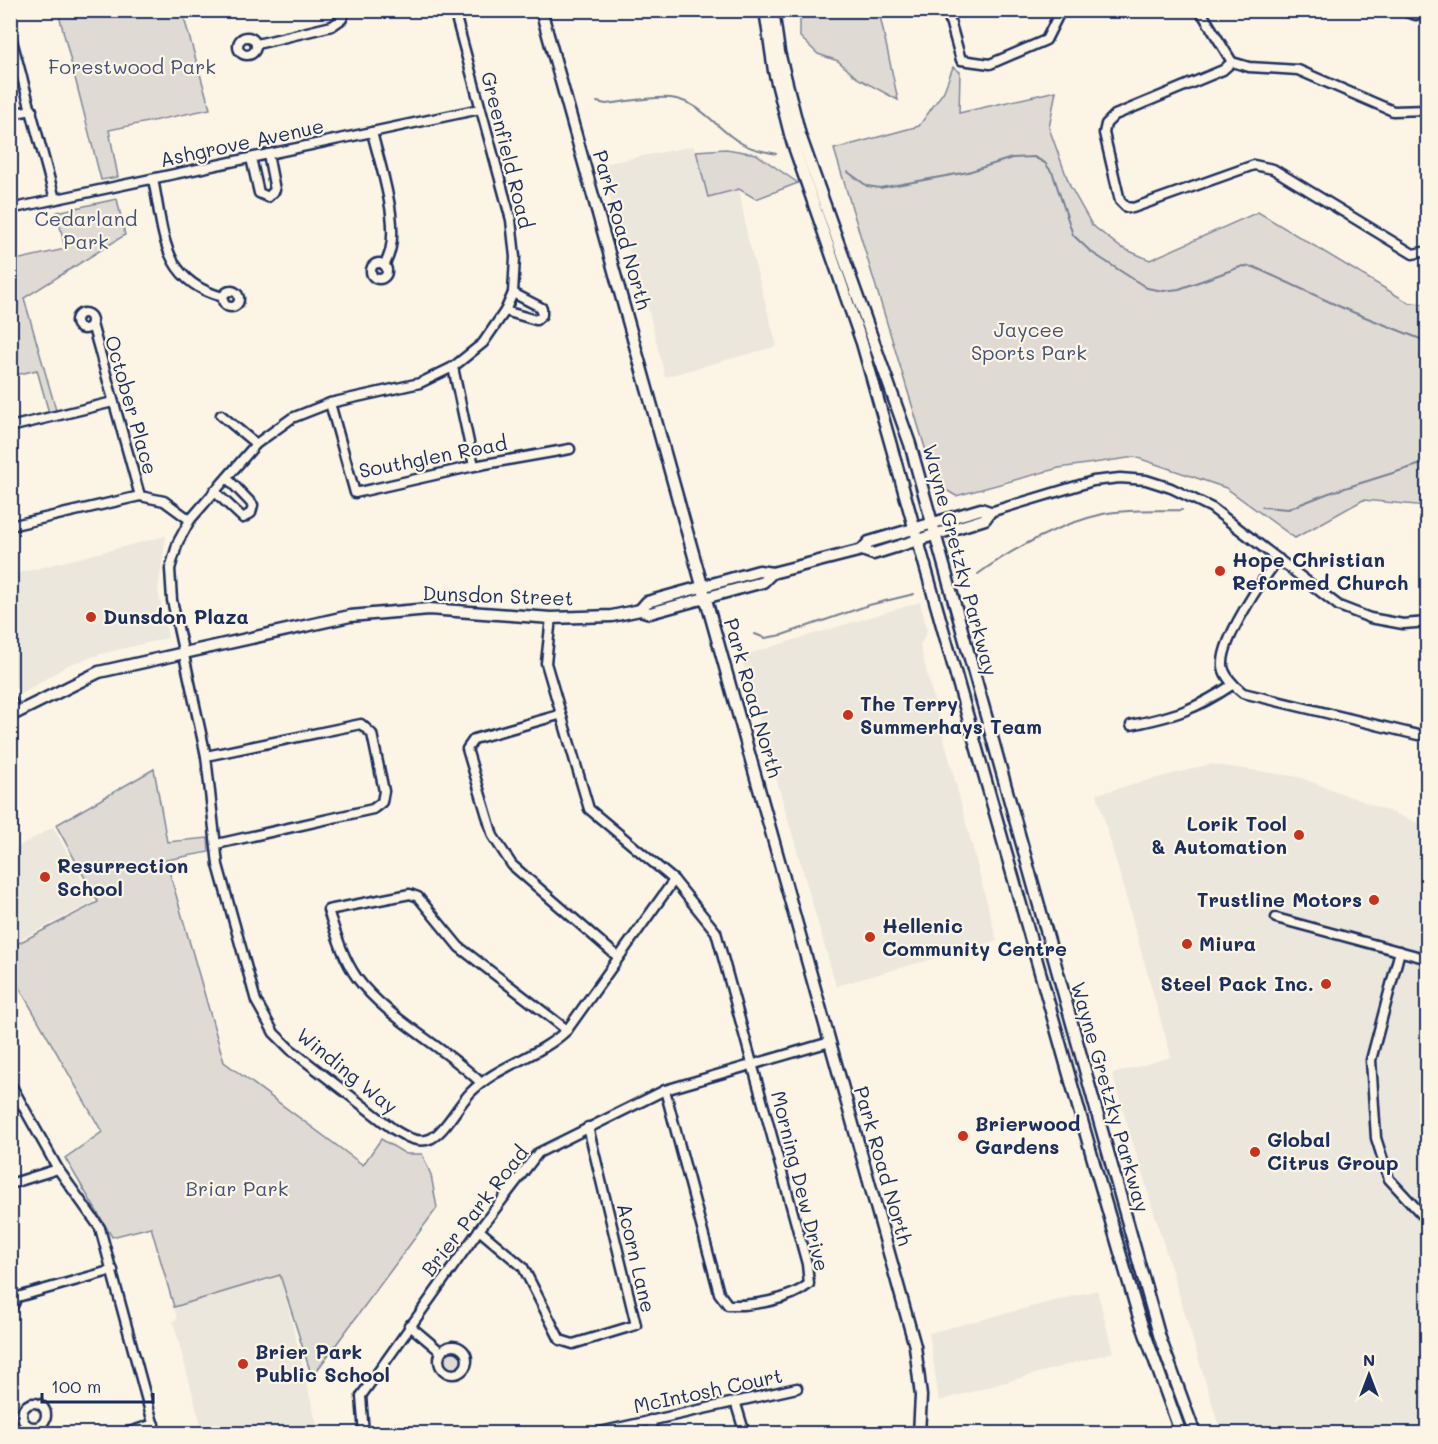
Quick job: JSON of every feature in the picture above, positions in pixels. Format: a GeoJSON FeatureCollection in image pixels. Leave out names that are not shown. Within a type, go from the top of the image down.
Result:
{"type":"FeatureCollection","features":[{"type":"Feature","properties":{"kind":"main road","name":"Park Road North"},"geometry":{"type":"LineString","coordinates":[[541,10],[915,1346],[921,1396],[919,1434]]}},
{"type":"Feature","properties":{"kind":"main road","name":"Wayne Gretzky Parkway"},"geometry":{"type":"LineString","coordinates":[[765,10],[774,71],[791,138],[862,343],[920,540],[1099,1182],[1138,1314],[1181,1434]]}},
{"type":"Feature","properties":{"kind":"main road","name":"Wayne Gretzky Parkway"},"geometry":{"type":"LineString","coordinates":[[773,10],[779,52],[800,135],[910,444],[1160,1338],[1195,1434]]}},
{"type":"Feature","properties":{"kind":"main road","name":"Dunsdon Street"},"geometry":{"type":"LineString","coordinates":[[14,714],[99,672],[330,620],[429,609],[551,618],[612,616],[640,610],[647,602],[705,594],[759,571],[772,573],[862,550],[873,554],[985,519],[990,512],[981,509],[931,523],[869,542],[862,550]]}},
{"type":"Feature","properties":{"kind":"street"},"geometry":{"type":"LineString","coordinates":[[257,44],[332,26],[342,19],[346,10]]}},
{"type":"Feature","properties":{"kind":"street","name":"Greenfield Road"},"geometry":{"type":"LineString","coordinates":[[182,652],[172,600],[170,569],[178,542],[190,520],[256,444],[292,418],[330,403],[420,383],[453,367],[483,343],[505,311],[513,293],[515,257],[511,220],[458,22],[448,10]]}},
{"type":"Feature","properties":{"kind":"street"},"geometry":{"type":"LineString","coordinates":[[454,10],[458,22]]}},
{"type":"Feature","properties":{"kind":"street"},"geometry":{"type":"LineString","coordinates":[[947,10],[961,60],[990,64],[1046,40],[1061,10]]}},
{"type":"Feature","properties":{"kind":"street"},"geometry":{"type":"LineString","coordinates":[[1200,10],[1232,62],[1249,66],[1298,70],[1393,111],[1426,114]]}},
{"type":"Feature","properties":{"kind":"street"},"geometry":{"type":"LineString","coordinates":[[1399,10],[1416,15],[1419,10]]}},
{"type":"Feature","properties":{"kind":"street"},"geometry":{"type":"LineString","coordinates":[[10,33],[55,199]]}},
{"type":"Feature","properties":{"kind":"street"},"geometry":{"type":"LineString","coordinates":[[1232,62],[1223,70],[1115,115],[1106,124],[1104,133],[1120,201],[1126,207],[1134,208],[1254,165],[1272,169],[1413,254],[1428,251]]}},
{"type":"Feature","properties":{"kind":"street","name":"Ashgrove Avenue"},"geometry":{"type":"LineString","coordinates":[[10,209],[480,109]]}},
{"type":"Feature","properties":{"kind":"street"},"geometry":{"type":"LineString","coordinates":[[10,114],[32,110]]}},
{"type":"Feature","properties":{"kind":"street"},"geometry":{"type":"LineString","coordinates":[[372,132],[393,230],[391,252],[384,265]]}},
{"type":"Feature","properties":{"kind":"street"},"geometry":{"type":"LineString","coordinates":[[251,158],[259,193],[268,197],[275,190],[268,154]]}},
{"type":"Feature","properties":{"kind":"street"},"geometry":{"type":"LineString","coordinates":[[153,179],[173,265],[191,284],[223,297]]}},
{"type":"Feature","properties":{"kind":"street"},"geometry":{"type":"LineString","coordinates":[[505,311],[536,320],[542,315],[542,308],[513,293]]}},
{"type":"Feature","properties":{"kind":"street","name":"October Place"},"geometry":{"type":"LineString","coordinates":[[92,324],[140,496]]}},
{"type":"Feature","properties":{"kind":"street"},"geometry":{"type":"LineString","coordinates":[[453,367],[474,466]]}},
{"type":"Feature","properties":{"kind":"street"},"geometry":{"type":"LineString","coordinates":[[10,428],[113,402]]}},
{"type":"Feature","properties":{"kind":"street","name":"Southglen Road"},"geometry":{"type":"LineString","coordinates":[[330,403],[355,493],[474,466],[570,449]]}},
{"type":"Feature","properties":{"kind":"street"},"geometry":{"type":"LineString","coordinates":[[221,415],[256,444]]}},
{"type":"Feature","properties":{"kind":"street"},"geometry":{"type":"LineString","coordinates":[[214,491],[243,518],[251,513],[253,505],[227,478]]}},
{"type":"Feature","properties":{"kind":"street","name":"Dunsdon Street"},"geometry":{"type":"LineString","coordinates":[[990,512],[1093,481],[1120,478],[1146,480],[1171,488],[1212,508],[1339,606],[1370,618],[1403,624],[1428,622]]}},
{"type":"Feature","properties":{"kind":"street"},"geometry":{"type":"LineString","coordinates":[[10,526],[140,496],[164,501],[190,520]]}},
{"type":"Feature","properties":{"kind":"street"},"geometry":{"type":"LineString","coordinates":[[1279,559],[1268,572],[1226,645],[1222,665],[1232,685],[1243,693],[1254,696],[1418,735],[1428,732]]}},
{"type":"Feature","properties":{"kind":"street"},"geometry":{"type":"LineString","coordinates":[[551,618],[546,663],[559,715],[589,809],[674,880],[716,932],[753,1064]]}},
{"type":"Feature","properties":{"kind":"street","name":"Winding Way"},"geometry":{"type":"LineString","coordinates":[[182,652],[206,756],[221,878],[256,1001],[274,1033],[290,1049],[393,1129],[415,1140],[433,1137],[481,1083],[553,1044],[567,1030],[674,880]]}},
{"type":"Feature","properties":{"kind":"street"},"geometry":{"type":"LineString","coordinates":[[1131,725],[1180,714],[1203,704],[1232,685]]}},
{"type":"Feature","properties":{"kind":"street"},"geometry":{"type":"LineString","coordinates":[[10,699],[14,714]]}},
{"type":"Feature","properties":{"kind":"street"},"geometry":{"type":"LineString","coordinates":[[559,715],[474,739],[467,749],[493,836],[512,865],[618,957]]}},
{"type":"Feature","properties":{"kind":"street"},"geometry":{"type":"LineString","coordinates":[[206,756],[361,724],[372,734],[384,791],[382,802],[373,809],[217,844]]}},
{"type":"Feature","properties":{"kind":"street"},"geometry":{"type":"LineString","coordinates":[[481,1083],[465,1067],[372,996],[344,955],[328,910],[410,894],[418,897],[459,947],[567,1030]]}},
{"type":"Feature","properties":{"kind":"street"},"geometry":{"type":"LineString","coordinates":[[1276,918],[1428,959]]}},
{"type":"Feature","properties":{"kind":"street"},"geometry":{"type":"LineString","coordinates":[[1400,951],[1371,1060],[1376,1138],[1389,1179],[1428,1221]]}},
{"type":"Feature","properties":{"kind":"street","name":"Brier Park Road"},"geometry":{"type":"LineString","coordinates":[[364,1434],[361,1396],[409,1325],[538,1153],[665,1090],[830,1042]]}},
{"type":"Feature","properties":{"kind":"street","name":"Morning Dew Drive"},"geometry":{"type":"LineString","coordinates":[[665,1090],[719,1293],[728,1305],[745,1306],[800,1292],[809,1284],[807,1264],[753,1064]]}},
{"type":"Feature","properties":{"kind":"street"},"geometry":{"type":"LineString","coordinates":[[10,1083],[58,1169],[99,1228],[113,1270],[156,1434]]}},
{"type":"Feature","properties":{"kind":"street","name":"Acorn Lane"},"geometry":{"type":"LineString","coordinates":[[479,1230],[523,1267],[560,1340],[573,1344],[636,1325],[588,1127]]}},
{"type":"Feature","properties":{"kind":"street"},"geometry":{"type":"LineString","coordinates":[[10,1184],[58,1169]]}},
{"type":"Feature","properties":{"kind":"street"},"geometry":{"type":"LineString","coordinates":[[10,1310],[13,1294],[113,1270]]}},
{"type":"Feature","properties":{"kind":"street"},"geometry":{"type":"LineString","coordinates":[[409,1325],[441,1352]]}},
{"type":"Feature","properties":{"kind":"street","name":"McIntosh Court"},"geometry":{"type":"LineString","coordinates":[[591,1434],[797,1388]]}},
{"type":"Feature","properties":{"kind":"street"},"geometry":{"type":"LineString","coordinates":[[735,1401],[745,1434]]}},
{"type":"Feature","properties":{"kind":"street"},"geometry":{"type":"LineString","coordinates":[[650,1420],[654,1434]]}},
{"type":"Feature","properties":{"kind":"street"},"geometry":{"type":"LineString","coordinates":[[123,1434],[154,1424]]}},
{"type":"Feature","properties":{"kind":"shaded area"},"geometry":{"type":"Polygon","coordinates":[[[693,146],[708,197],[739,189],[748,239],[777,346],[665,377],[644,292],[598,165],[693,146]]]}},
{"type":"Feature","properties":{"kind":"shaded area"},"geometry":{"type":"Polygon","coordinates":[[[166,536],[158,591],[168,638],[101,654],[68,665],[20,695],[11,679],[11,575],[166,536]]]}},
{"type":"Feature","properties":{"kind":"shaded area"},"geometry":{"type":"Polygon","coordinates":[[[920,602],[927,631],[920,646],[997,941],[836,986],[741,656],[920,602]]]}},
{"type":"Feature","properties":{"kind":"shaded area"},"geometry":{"type":"Polygon","coordinates":[[[1210,764],[1299,777],[1427,826],[1427,1433],[1221,1433],[1112,1074],[1171,1057],[1097,794],[1210,764]]]}},
{"type":"Feature","properties":{"kind":"shaded area","name":"Resurrection School"},"geometry":{"type":"Polygon","coordinates":[[[53,827],[94,902],[11,944],[11,851],[53,827]]]}},
{"type":"Feature","properties":{"kind":"shaded area","name":"Brier Park Public School"},"geometry":{"type":"Polygon","coordinates":[[[280,1274],[319,1433],[203,1433],[173,1321],[177,1319],[174,1307],[280,1274]]]}},
{"type":"Feature","properties":{"kind":"shaded area"},"geometry":{"type":"Polygon","coordinates":[[[1097,1290],[1113,1352],[939,1401],[929,1333],[1097,1290]]]}},
{"type":"Feature","properties":{"kind":"green space","name":"Forestwood Park"},"geometry":{"type":"Polygon","coordinates":[[[58,11],[182,11],[210,109],[109,130],[118,177],[101,180],[58,11]]]}},
{"type":"Feature","properties":{"kind":"green space"},"geometry":{"type":"Polygon","coordinates":[[[800,11],[879,11],[898,100],[857,78],[838,61],[818,54],[800,37],[800,11]]]}},
{"type":"Feature","properties":{"kind":"green space","name":"Jaycee Sports Park"},"geometry":{"type":"Polygon","coordinates":[[[953,67],[960,72],[959,113],[1056,91],[1049,128],[1070,186],[1092,225],[1120,247],[1150,260],[1258,212],[1409,303],[1427,304],[1427,506],[1363,500],[1295,538],[1226,488],[1135,457],[1059,468],[956,496],[936,484],[834,149],[919,126],[944,91],[953,67]]]}},
{"type":"Feature","properties":{"kind":"green space"},"geometry":{"type":"Polygon","coordinates":[[[726,149],[756,154],[798,183],[756,199],[739,189],[708,197],[696,151],[726,149]]]}},
{"type":"Feature","properties":{"kind":"green space","name":"Cedarland Park"},"geometry":{"type":"Polygon","coordinates":[[[117,199],[125,235],[24,298],[56,410],[49,413],[37,370],[11,376],[11,261],[65,249],[57,212],[117,199]]]}},
{"type":"Feature","properties":{"kind":"green space","name":"Briar Park"},"geometry":{"type":"Polygon","coordinates":[[[154,769],[167,842],[208,838],[209,852],[166,860],[224,1062],[363,1165],[381,1139],[406,1154],[422,1154],[431,1175],[437,1208],[312,1377],[280,1275],[174,1307],[151,1227],[112,1237],[65,1158],[102,1132],[11,973],[11,947],[98,902],[56,825],[154,769]]]}},
{"type":"Feature","properties":{"kind":"green space"},"geometry":{"type":"Polygon","coordinates":[[[453,1349],[461,1352],[464,1360],[461,1368],[453,1371],[445,1368],[442,1360],[445,1352],[453,1349]]]}},
{"type":"Feature","properties":{"kind":"waterway"},"geometry":{"type":"LineString","coordinates":[[597,102],[606,104],[647,98],[671,98],[682,101],[700,110],[741,143],[754,149],[776,154]]}},
{"type":"Feature","properties":{"kind":"waterway"},"geometry":{"type":"LineString","coordinates":[[848,172],[867,186],[880,188],[968,172],[1012,158],[1034,157],[1045,163],[1053,174],[1073,235],[1091,252],[1147,288],[1163,291],[1179,289],[1243,266],[1254,267],[1345,309],[1428,342]]}},
{"type":"Feature","properties":{"kind":"waterway"},"geometry":{"type":"LineString","coordinates":[[1262,507],[1288,509],[1329,493],[1428,462]]}},
{"type":"Feature","properties":{"kind":"waterway"},"geometry":{"type":"LineString","coordinates":[[978,574],[1038,538],[1086,518],[1123,511],[1182,510]]}},
{"type":"Feature","properties":{"kind":"waterway"},"geometry":{"type":"LineString","coordinates":[[755,634],[765,638],[782,635],[869,605],[914,594]]}},
{"type":"Feature","properties":{"kind":"place","name":"Hope Christian Reformed Church"},"geometry":{"type":"Point","coordinates":[1220,571]}},
{"type":"Feature","properties":{"kind":"place","name":"Dunsdon Plaza"},"geometry":{"type":"Point","coordinates":[91,617]}},
{"type":"Feature","properties":{"kind":"place","name":"The Terry Summerhays Team"},"geometry":{"type":"Point","coordinates":[848,715]}},
{"type":"Feature","properties":{"kind":"place","name":"Lorik Tool & Automation"},"geometry":{"type":"Point","coordinates":[1299,835]}},
{"type":"Feature","properties":{"kind":"place","name":"Resurrection School"},"geometry":{"type":"Point","coordinates":[45,877]}},
{"type":"Feature","properties":{"kind":"place","name":"Trustline Motors"},"geometry":{"type":"Point","coordinates":[1374,900]}},
{"type":"Feature","properties":{"kind":"place","name":"Hellenic Community Centre"},"geometry":{"type":"Point","coordinates":[870,937]}},
{"type":"Feature","properties":{"kind":"place","name":"Miura"},"geometry":{"type":"Point","coordinates":[1187,944]}},
{"type":"Feature","properties":{"kind":"place","name":"Steel Pack Inc."},"geometry":{"type":"Point","coordinates":[1326,984]}},
{"type":"Feature","properties":{"kind":"place","name":"Brierwood Gardens"},"geometry":{"type":"Point","coordinates":[963,1136]}},
{"type":"Feature","properties":{"kind":"place","name":"Global Citrus Group"},"geometry":{"type":"Point","coordinates":[1255,1152]}},
{"type":"Feature","properties":{"kind":"place","name":"Brier Park Public School"},"geometry":{"type":"Point","coordinates":[243,1364]}}]}
